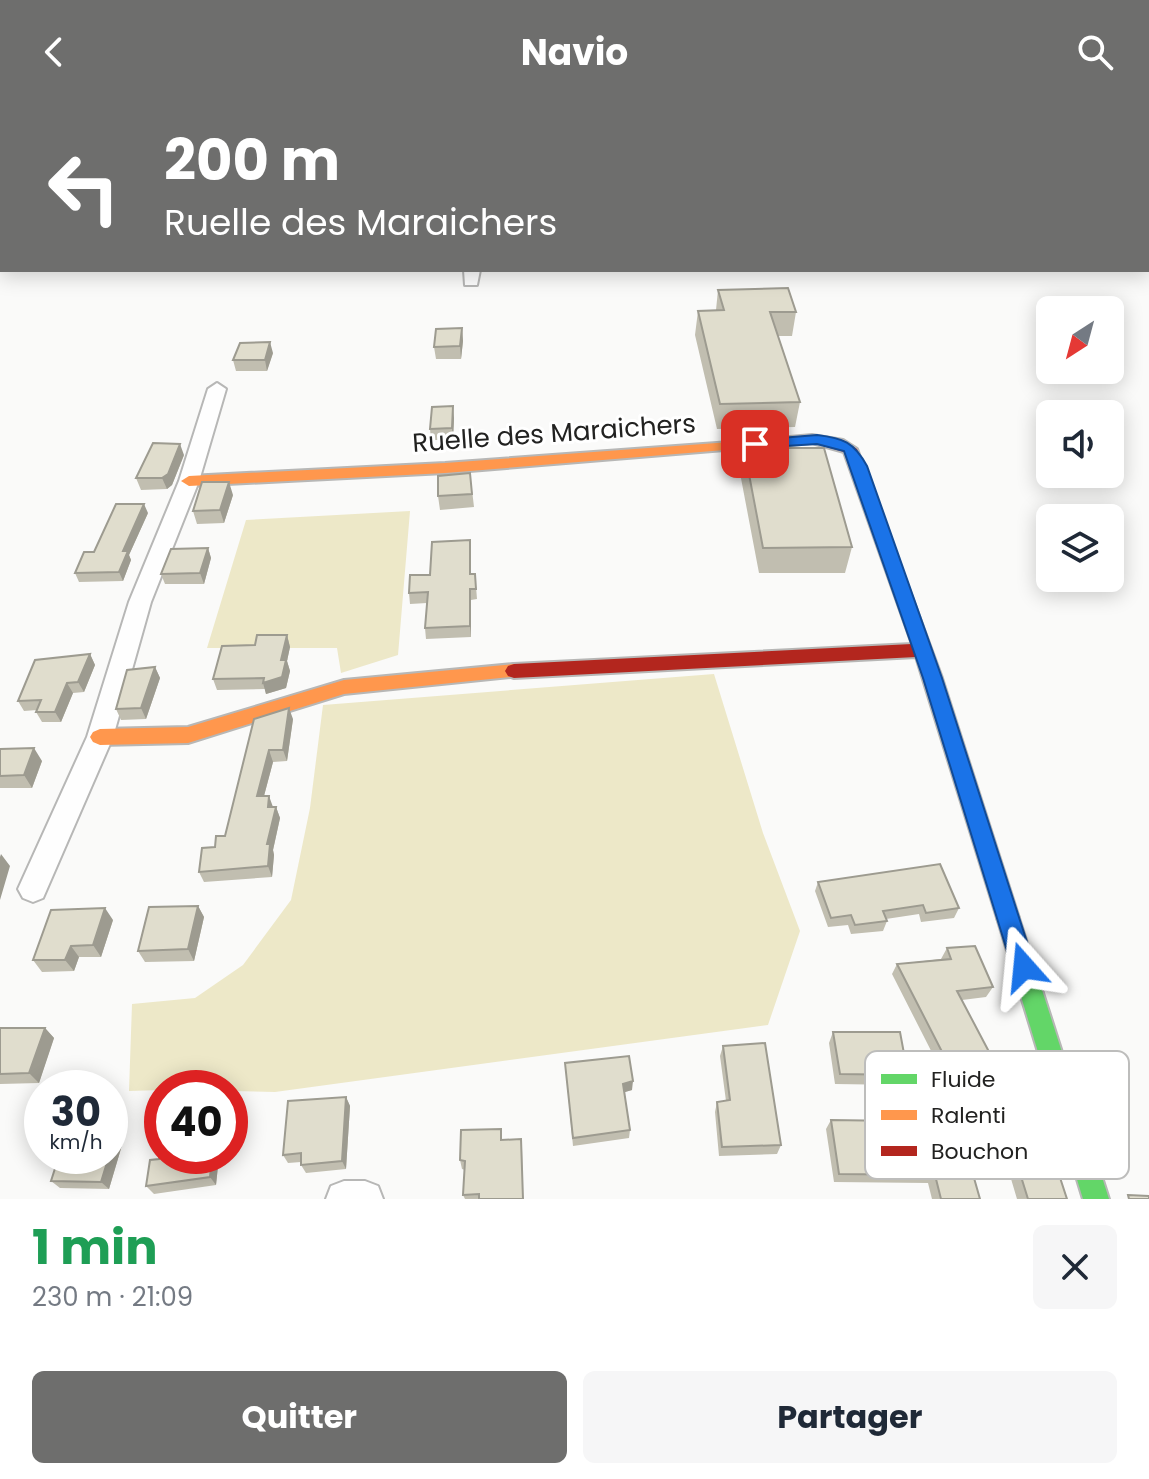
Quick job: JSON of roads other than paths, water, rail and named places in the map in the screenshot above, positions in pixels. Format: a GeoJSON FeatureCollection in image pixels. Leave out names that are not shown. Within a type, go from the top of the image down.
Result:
{"type":"FeatureCollection","features":[{"type":"Feature","properties":{"kind":"street"},"geometry":{"type":"LineString","coordinates":[[33,889],[100,737],[140,602],[189,481],[217,389]]}},
{"type":"Feature","properties":{"kind":"street","name":"Ruelle des Maraichers"},"geometry":{"type":"LineString","coordinates":[[189,481],[445,468],[817,439],[837,441],[850,449],[859,466],[923,650],[1049,1051]]}},
{"type":"Feature","properties":{"kind":"street"},"geometry":{"type":"LineString","coordinates":[[100,737],[188,735],[344,687],[457,674],[923,650]]}},
{"type":"Feature","properties":{"kind":"street","name":"Ruelle des Maraichers"},"geometry":{"type":"LineString","coordinates":[[1090,1179],[1096,1199]]}},
{"type":"Feature","properties":{"kind":"street"},"geometry":{"type":"LineString","coordinates":[[344,1199],[365,1199]]}}]}
